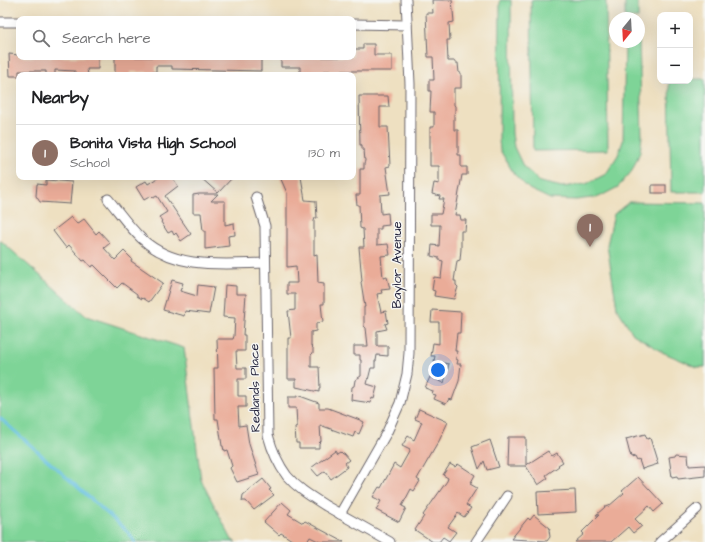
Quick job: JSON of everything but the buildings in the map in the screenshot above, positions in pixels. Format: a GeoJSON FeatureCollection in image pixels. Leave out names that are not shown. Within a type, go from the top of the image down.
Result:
{"type":"FeatureCollection","features":[{"type":"Feature","properties":{"kind":"street","name":"Baylor Avenue"},"geometry":{"type":"LineString","coordinates":[[340,514],[387,432],[400,403],[407,374],[409,353],[410,84],[406,0]]}},
{"type":"Feature","properties":{"kind":"street"},"geometry":{"type":"LineString","coordinates":[[0,22],[16,22]]}},
{"type":"Feature","properties":{"kind":"street"},"geometry":{"type":"LineString","coordinates":[[356,24],[407,25]]}},
{"type":"Feature","properties":{"kind":"street","name":"Redlands Place"},"geometry":{"type":"LineString","coordinates":[[256,197],[265,226],[268,435],[271,446],[281,467],[296,486],[340,514],[390,542]]}},
{"type":"Feature","properties":{"kind":"street"},"geometry":{"type":"LineString","coordinates":[[108,199],[141,238],[153,248],[167,256],[196,263],[265,263]]}},
{"type":"Feature","properties":{"kind":"street"},"geometry":{"type":"LineString","coordinates":[[476,542],[507,496]]}},
{"type":"Feature","properties":{"kind":"street"},"geometry":{"type":"LineString","coordinates":[[660,542],[697,509]]}},
{"type":"Feature","properties":{"kind":"green space"},"geometry":{"type":"Polygon","coordinates":[[[500,0],[511,0],[512,133],[514,147],[523,166],[540,182],[562,187],[586,184],[606,174],[618,155],[623,141],[625,48],[639,48],[642,136],[640,152],[632,171],[618,187],[599,197],[576,200],[550,199],[529,189],[514,174],[500,150],[500,0]]]}},
{"type":"Feature","properties":{"kind":"green space"},"geometry":{"type":"Polygon","coordinates":[[[531,0],[606,0],[608,150],[533,151],[531,0]]]}},
{"type":"Feature","properties":{"kind":"green space"},"geometry":{"type":"Polygon","coordinates":[[[625,0],[638,0],[638,12],[625,12],[625,0]]]}},
{"type":"Feature","properties":{"kind":"green space"},"geometry":{"type":"Polygon","coordinates":[[[693,79],[705,79],[705,192],[671,192],[669,84],[693,84],[693,79]]]}},
{"type":"Feature","properties":{"kind":"green space"},"geometry":{"type":"Polygon","coordinates":[[[629,202],[705,203],[705,367],[697,367],[662,352],[633,334],[617,308],[607,245],[614,214],[629,202]]]}},
{"type":"Feature","properties":{"kind":"green space"},"geometry":{"type":"Polygon","coordinates":[[[0,240],[86,316],[184,348],[201,480],[232,540],[236,542],[0,542],[0,240]]]}},
{"type":"Feature","properties":{"kind":"waterway"},"geometry":{"type":"LineString","coordinates":[[0,418],[128,532],[135,542]]}},
{"type":"Feature","properties":{"kind":"place","name":"Bonita Vista High School"},"geometry":{"type":"Point","coordinates":[590,247]}}]}
